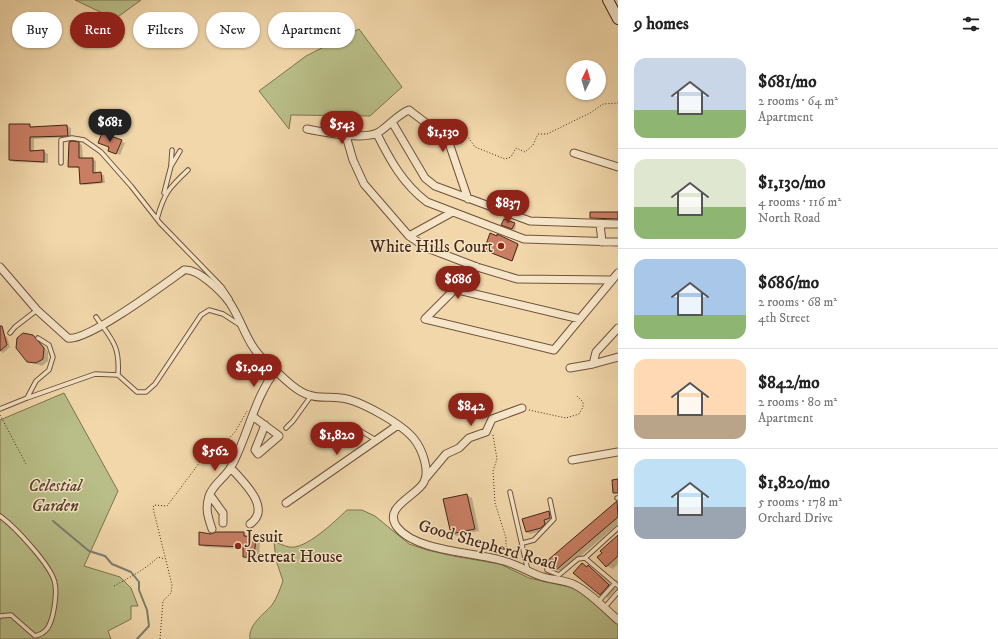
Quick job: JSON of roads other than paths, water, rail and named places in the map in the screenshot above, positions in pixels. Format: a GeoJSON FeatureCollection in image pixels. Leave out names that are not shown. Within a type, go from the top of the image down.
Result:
{"type":"FeatureCollection","features":[{"type":"Feature","properties":{"kind":"street"},"geometry":{"type":"LineString","coordinates":[[608,0],[618,19]]}},
{"type":"Feature","properties":{"kind":"street"},"geometry":{"type":"LineString","coordinates":[[307,129],[346,136],[377,134],[409,110],[448,140],[468,199]]}},
{"type":"Feature","properties":{"kind":"street"},"geometry":{"type":"LineString","coordinates":[[392,122],[425,178],[435,186],[468,199],[537,222],[618,224]]}},
{"type":"Feature","properties":{"kind":"street"},"geometry":{"type":"LineString","coordinates":[[377,134],[390,158],[409,187],[427,202],[451,213],[524,239],[618,242]]}},
{"type":"Feature","properties":{"kind":"street"},"geometry":{"type":"LineString","coordinates":[[346,136],[353,160],[364,184],[409,236],[441,254],[517,279],[610,280]]}},
{"type":"Feature","properties":{"kind":"street"},"geometry":{"type":"LineString","coordinates":[[574,153],[618,167]]}},
{"type":"Feature","properties":{"kind":"street"},"geometry":{"type":"LineString","coordinates":[[409,236],[451,213]]}},
{"type":"Feature","properties":{"kind":"street"},"geometry":{"type":"LineString","coordinates":[[600,224],[602,242]]}},
{"type":"Feature","properties":{"kind":"street"},"geometry":{"type":"LineString","coordinates":[[0,267],[37,310],[68,338],[76,338],[102,325],[187,269],[202,276],[230,303],[251,346],[302,393],[311,396],[342,398],[354,401],[398,425],[414,438],[420,448],[425,466],[425,479]]}},
{"type":"Feature","properties":{"kind":"street"},"geometry":{"type":"LineString","coordinates":[[477,267],[425,319],[554,350],[610,280],[618,273]]}},
{"type":"Feature","properties":{"kind":"street"},"geometry":{"type":"LineString","coordinates":[[454,290],[580,319]]}},
{"type":"Feature","properties":{"kind":"street"},"geometry":{"type":"LineString","coordinates":[[593,364],[596,352],[618,328]]}},
{"type":"Feature","properties":{"kind":"street"},"geometry":{"type":"LineString","coordinates":[[570,368],[593,364],[618,356]]}},
{"type":"Feature","properties":{"kind":"street"},"geometry":{"type":"LineString","coordinates":[[212,529],[206,510],[213,487],[230,468],[267,382],[276,370]]}},
{"type":"Feature","properties":{"kind":"street","name":"Good Shepherd Road"},"geometry":{"type":"LineString","coordinates":[[522,408],[492,419],[486,432],[469,438],[459,448],[446,454],[421,486],[395,510],[393,518],[400,530],[412,539],[432,547],[506,561],[529,572],[575,585],[618,620]]}},
{"type":"Feature","properties":{"kind":"street"},"geometry":{"type":"LineString","coordinates":[[253,416],[265,425]]}},
{"type":"Feature","properties":{"kind":"street"},"geometry":{"type":"LineString","coordinates":[[286,503],[398,425]]}},
{"type":"Feature","properties":{"kind":"street"},"geometry":{"type":"LineString","coordinates":[[572,460],[618,452]]}},
{"type":"Feature","properties":{"kind":"street"},"geometry":{"type":"LineString","coordinates":[[230,468],[257,502],[257,515],[250,524]]}},
{"type":"Feature","properties":{"kind":"street"},"geometry":{"type":"LineString","coordinates":[[210,495],[223,513],[223,523]]}},
{"type":"Feature","properties":{"kind":"lane"},"geometry":{"type":"LineString","coordinates":[[61,163],[61,140],[72,138],[84,140],[101,152],[157,219],[222,287],[228,295],[230,303]]}},
{"type":"Feature","properties":{"kind":"lane"},"geometry":{"type":"LineString","coordinates":[[157,219],[171,166],[172,150]]}},
{"type":"Feature","properties":{"kind":"lane"},"geometry":{"type":"LineString","coordinates":[[171,166],[180,151]]}},
{"type":"Feature","properties":{"kind":"lane"},"geometry":{"type":"LineString","coordinates":[[162,199],[167,191],[188,170]]}},
{"type":"Feature","properties":{"kind":"lane"},"geometry":{"type":"LineString","coordinates":[[10,334],[15,327],[37,310]]}},
{"type":"Feature","properties":{"kind":"lane"},"geometry":{"type":"LineString","coordinates":[[0,409],[95,374],[118,375],[137,392],[146,392],[155,384],[201,315],[209,310],[223,314],[241,326]]}},
{"type":"Feature","properties":{"kind":"lane"},"geometry":{"type":"LineString","coordinates":[[96,317],[114,342],[120,357],[118,375]]}},
{"type":"Feature","properties":{"kind":"lane"},"geometry":{"type":"LineString","coordinates":[[27,398],[36,381],[49,370],[53,357],[49,345],[38,338]]}},
{"type":"Feature","properties":{"kind":"lane"},"geometry":{"type":"LineString","coordinates":[[286,428],[294,422],[311,396]]}},
{"type":"Feature","properties":{"kind":"lane"},"geometry":{"type":"LineString","coordinates":[[358,430],[376,440]]}},
{"type":"Feature","properties":{"kind":"lane"},"geometry":{"type":"LineString","coordinates":[[510,492],[529,572]]}},
{"type":"Feature","properties":{"kind":"lane"},"geometry":{"type":"LineString","coordinates":[[523,543],[534,540],[554,519],[550,500]]}},
{"type":"Feature","properties":{"kind":"lane"},"geometry":{"type":"LineString","coordinates":[[0,516],[36,551],[55,582],[56,597],[51,620],[48,628],[43,634],[35,636],[11,615],[0,616]]}},
{"type":"Feature","properties":{"kind":"lane"},"geometry":{"type":"LineString","coordinates":[[547,564],[547,570],[559,575],[578,559],[585,558],[618,528]]}},
{"type":"Feature","properties":{"kind":"lane"},"geometry":{"type":"LineString","coordinates":[[585,558],[616,584],[598,603]]}},
{"type":"Feature","properties":{"kind":"lane"},"geometry":{"type":"LineString","coordinates":[[604,608],[618,592]]}},
{"type":"Feature","properties":{"kind":"waterway"},"geometry":{"type":"LineString","coordinates":[[53,521],[89,551],[105,556],[112,564],[131,572],[139,582],[139,590],[147,610],[149,626],[137,639]]}},
{"type":"Feature","properties":{"kind":"place","name":"White Hills Court"},"geometry":{"type":"Point","coordinates":[501,246]}},
{"type":"Feature","properties":{"kind":"place","name":"Jesuit Retreat House"},"geometry":{"type":"Point","coordinates":[238,546]}},
{"type":"Feature","properties":{"kind":"park label","name":"Celestial Garden"},"geometry":{"type":"Point","coordinates":[55,495]}}]}
